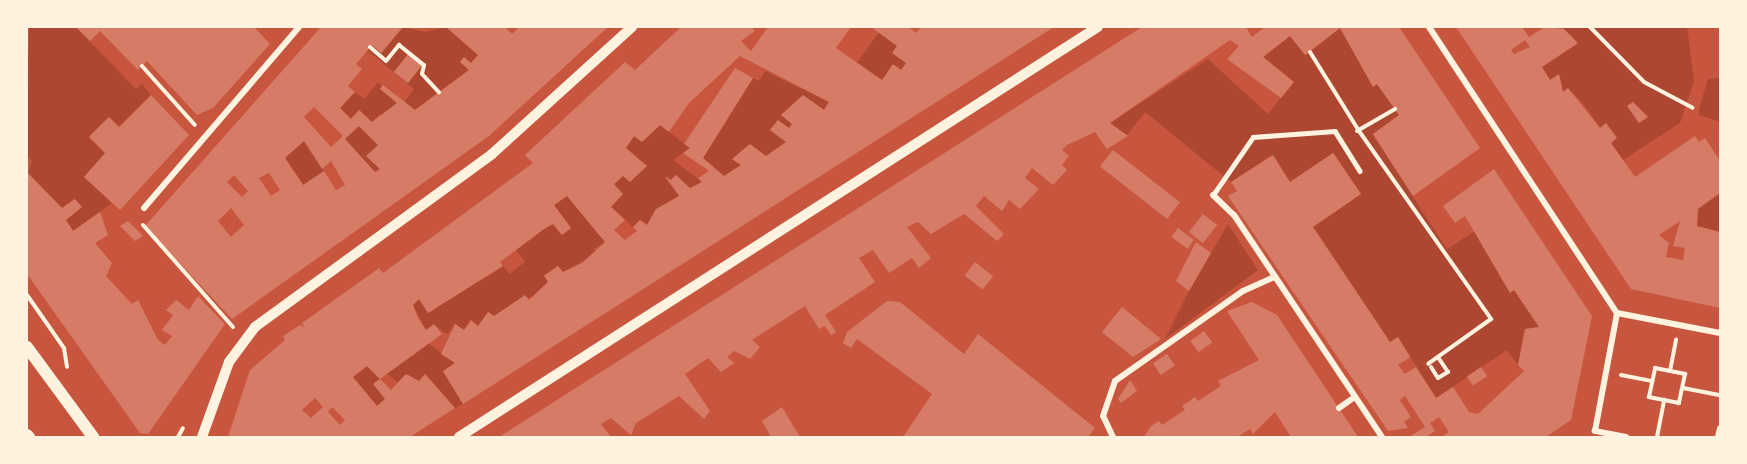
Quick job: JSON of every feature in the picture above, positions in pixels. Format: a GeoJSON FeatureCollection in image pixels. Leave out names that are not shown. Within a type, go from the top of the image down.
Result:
{"type":"FeatureCollection","features":[{"type":"Feature","properties":{"kind":"main road"},"geometry":{"type":"LineString","coordinates":[[27,347],[93,437]]}},
{"type":"Feature","properties":{"kind":"street"},"geometry":{"type":"LineString","coordinates":[[144,208],[299,27]]}},
{"type":"Feature","properties":{"kind":"street"},"geometry":{"type":"LineString","coordinates":[[203,436],[217,388],[244,339],[492,154],[632,27]]}},
{"type":"Feature","properties":{"kind":"street"},"geometry":{"type":"LineString","coordinates":[[459,437],[1098,27]]}},
{"type":"Feature","properties":{"kind":"street"},"geometry":{"type":"LineString","coordinates":[[1428,27],[1617,314],[1595,431]]}},
{"type":"Feature","properties":{"kind":"street"},"geometry":{"type":"LineString","coordinates":[[1213,195],[1234,215],[1382,437]]}},
{"type":"Feature","properties":{"kind":"street"},"geometry":{"type":"LineString","coordinates":[[1113,437],[1103,416],[1115,381],[1243,291],[1275,277]]}},
{"type":"Feature","properties":{"kind":"street"},"geometry":{"type":"LineString","coordinates":[[1617,314],[1720,333]]}},
{"type":"Feature","properties":{"kind":"street"},"geometry":{"type":"LineString","coordinates":[[1339,408],[1355,397]]}},
{"type":"Feature","properties":{"kind":"street"},"geometry":{"type":"LineString","coordinates":[[1718,437],[1720,428]]}},
{"type":"Feature","properties":{"kind":"street"},"geometry":{"type":"LineString","coordinates":[[1586,437],[1595,431],[1626,437]]}},
{"type":"Feature","properties":{"kind":"lane"},"geometry":{"type":"LineString","coordinates":[[1213,195],[1253,137],[1335,131],[1360,171]]}},
{"type":"Feature","properties":{"kind":"path"},"geometry":{"type":"LineString","coordinates":[[1590,27],[1644,82],[1693,108]]}},
{"type":"Feature","properties":{"kind":"path"},"geometry":{"type":"LineString","coordinates":[[370,47],[386,61],[399,45],[424,65],[422,74],[439,92]]}},
{"type":"Feature","properties":{"kind":"path"},"geometry":{"type":"LineString","coordinates":[[1310,52],[1359,131],[1491,319],[1438,357],[1429,365],[1438,378],[1448,372],[1438,357]]}},
{"type":"Feature","properties":{"kind":"path"},"geometry":{"type":"LineString","coordinates":[[142,66],[206,137]]}},
{"type":"Feature","properties":{"kind":"path"},"geometry":{"type":"LineString","coordinates":[[1359,131],[1395,109]]}},
{"type":"Feature","properties":{"kind":"path"},"geometry":{"type":"LineString","coordinates":[[144,208],[151,217],[141,228],[244,339]]}},
{"type":"Feature","properties":{"kind":"path"},"geometry":{"type":"LineString","coordinates":[[27,295],[62,344],[68,373]]}},
{"type":"Feature","properties":{"kind":"path"},"geometry":{"type":"LineString","coordinates":[[1670,371],[1679,326]]}},
{"type":"Feature","properties":{"kind":"path"},"geometry":{"type":"LineString","coordinates":[[52,344],[62,344]]}},
{"type":"Feature","properties":{"kind":"path"},"geometry":{"type":"LineString","coordinates":[[1655,368],[1685,374],[1679,403],[1649,397],[1653,381],[1655,368]]}},
{"type":"Feature","properties":{"kind":"path"},"geometry":{"type":"LineString","coordinates":[[1606,372],[1653,381]]}},
{"type":"Feature","properties":{"kind":"path"},"geometry":{"type":"LineString","coordinates":[[1683,387],[1720,395]]}},
{"type":"Feature","properties":{"kind":"path"},"geometry":{"type":"LineString","coordinates":[[1657,437],[1664,400]]}},
{"type":"Feature","properties":{"kind":"shaded area"},"geometry":{"type":"Polygon","coordinates":[[[29,27],[76,27],[136,89],[142,84],[151,95],[125,132],[109,117],[89,136],[105,153],[84,177],[112,203],[73,231],[66,220],[81,207],[74,199],[62,208],[27,174],[32,161],[27,154],[29,27]]]}},
{"type":"Feature","properties":{"kind":"shaded area"},"geometry":{"type":"Polygon","coordinates":[[[403,27],[425,32],[446,27],[478,55],[471,63],[464,58],[460,62],[469,70],[415,110],[404,102],[414,89],[367,50],[372,45],[382,53],[403,27]]]}},
{"type":"Feature","properties":{"kind":"shaded area"},"geometry":{"type":"Polygon","coordinates":[[[1562,27],[1687,27],[1694,81],[1680,123],[1623,160],[1582,102],[1568,88],[1563,92],[1559,74],[1550,80],[1542,67],[1577,44],[1562,27]]]}},
{"type":"Feature","properties":{"kind":"shaded area"},"geometry":{"type":"Polygon","coordinates":[[[1340,28],[1373,86],[1377,84],[1399,115],[1373,135],[1447,249],[1475,231],[1510,293],[1514,290],[1539,327],[1525,329],[1518,365],[1507,350],[1436,398],[1398,337],[1390,342],[1313,227],[1361,194],[1334,153],[1290,182],[1272,155],[1231,182],[1145,112],[1127,135],[1110,123],[1208,59],[1268,114],[1294,82],[1263,57],[1290,36],[1306,55],[1340,28]]]}},
{"type":"Feature","properties":{"kind":"shaded area"},"geometry":{"type":"Polygon","coordinates":[[[879,32],[897,46],[892,53],[906,63],[901,70],[893,65],[882,80],[857,63],[879,32]]]}},
{"type":"Feature","properties":{"kind":"shaded area"},"geometry":{"type":"Polygon","coordinates":[[[765,71],[829,102],[824,110],[803,95],[781,115],[792,124],[789,128],[778,120],[770,130],[786,142],[766,156],[750,144],[732,159],[741,165],[724,176],[703,158],[753,78],[759,81],[765,71]]]}},
{"type":"Feature","properties":{"kind":"shaded area"},"geometry":{"type":"Polygon","coordinates":[[[1720,78],[1720,122],[1699,115],[1699,109],[1708,79],[1720,78]]]}},
{"type":"Feature","properties":{"kind":"shaded area"},"geometry":{"type":"Polygon","coordinates":[[[378,82],[397,103],[385,117],[380,114],[372,122],[359,110],[351,119],[340,108],[355,92],[364,99],[378,82]]]}},
{"type":"Feature","properties":{"kind":"shaded area"},"geometry":{"type":"Polygon","coordinates":[[[660,125],[690,148],[673,160],[702,182],[690,188],[676,175],[671,180],[665,177],[679,196],[647,225],[640,220],[633,227],[601,197],[639,161],[626,148],[634,136],[642,142],[660,125]]]}},
{"type":"Feature","properties":{"kind":"shaded area"},"geometry":{"type":"Polygon","coordinates":[[[359,126],[378,145],[367,156],[380,169],[375,172],[345,139],[359,126]]]}},
{"type":"Feature","properties":{"kind":"shaded area"},"geometry":{"type":"Polygon","coordinates":[[[304,141],[324,171],[303,185],[283,155],[304,141]]]}},
{"type":"Feature","properties":{"kind":"shaded area"},"geometry":{"type":"Polygon","coordinates":[[[1720,193],[1720,232],[1697,226],[1698,209],[1720,193]]]}},
{"type":"Feature","properties":{"kind":"shaded area"},"geometry":{"type":"Polygon","coordinates":[[[567,196],[605,242],[594,249],[596,254],[563,272],[558,266],[544,275],[548,282],[537,294],[494,316],[488,313],[478,326],[471,320],[464,330],[455,324],[447,334],[434,325],[426,330],[413,305],[419,299],[429,313],[484,274],[487,277],[503,266],[509,274],[525,262],[516,250],[544,229],[553,224],[562,235],[571,228],[554,205],[567,196]]]}},
{"type":"Feature","properties":{"kind":"shaded area"},"geometry":{"type":"Polygon","coordinates":[[[1228,224],[1258,270],[1165,339],[1189,291],[1228,224]]]}},
{"type":"Feature","properties":{"kind":"shaded area"},"geometry":{"type":"Polygon","coordinates":[[[428,343],[455,363],[443,372],[463,404],[455,408],[425,374],[419,381],[406,374],[398,383],[387,373],[428,343]]]}},
{"type":"Feature","properties":{"kind":"shaded area"},"geometry":{"type":"Polygon","coordinates":[[[367,366],[380,379],[373,384],[385,399],[377,406],[353,377],[367,366]]]}},
{"type":"Feature","properties":{"kind":"building"},"geometry":{"type":"Polygon","coordinates":[[[76,27],[254,27],[270,44],[213,108],[197,115],[147,61],[138,70],[100,31],[90,41],[76,27]]]}},
{"type":"Feature","properties":{"kind":"building"},"geometry":{"type":"Polygon","coordinates":[[[321,27],[403,27],[381,53],[372,45],[356,64],[362,69],[348,86],[355,92],[340,108],[351,119],[359,110],[372,122],[397,103],[380,89],[383,85],[415,110],[469,70],[460,62],[464,57],[471,63],[478,55],[446,27],[505,27],[512,34],[519,27],[608,27],[489,136],[232,319],[145,226],[321,27]],[[314,107],[304,117],[331,147],[343,136],[314,107]],[[359,126],[345,139],[375,172],[380,169],[366,156],[378,145],[359,126]],[[304,141],[285,158],[303,185],[324,171],[336,190],[345,185],[331,161],[322,169],[304,141]],[[269,173],[259,178],[271,196],[280,190],[269,173]],[[234,175],[227,182],[242,197],[248,191],[234,175]],[[231,208],[218,221],[231,237],[244,225],[231,208]]]}},
{"type":"Feature","properties":{"kind":"building"},"geometry":{"type":"Polygon","coordinates":[[[681,27],[751,27],[755,31],[741,41],[751,51],[768,27],[851,27],[836,48],[882,80],[893,64],[901,70],[906,63],[892,53],[897,46],[871,27],[908,27],[916,33],[921,27],[1054,27],[463,404],[443,371],[455,363],[441,354],[455,324],[464,330],[471,320],[478,326],[488,312],[494,316],[525,295],[529,300],[548,282],[544,276],[558,266],[563,272],[582,263],[605,242],[567,196],[554,205],[571,228],[562,235],[553,224],[500,262],[503,266],[428,313],[419,299],[413,305],[426,330],[434,324],[442,334],[380,379],[391,390],[406,374],[419,381],[425,374],[455,408],[410,437],[228,437],[250,370],[285,340],[283,336],[300,325],[304,327],[302,323],[379,268],[383,273],[533,163],[525,155],[625,62],[635,70],[681,27]],[[740,56],[689,103],[669,132],[660,125],[642,142],[634,136],[626,148],[647,166],[630,182],[623,176],[614,184],[623,194],[611,207],[625,220],[614,230],[625,240],[637,231],[633,227],[640,220],[647,225],[656,209],[679,196],[665,176],[671,180],[676,175],[690,188],[702,182],[698,178],[709,171],[683,153],[690,148],[684,144],[735,68],[753,78],[703,158],[724,176],[741,165],[732,159],[750,144],[766,156],[786,142],[770,130],[778,120],[789,128],[792,124],[781,115],[803,95],[824,110],[829,102],[740,56]],[[367,366],[353,377],[377,406],[385,399],[373,384],[380,379],[367,366]],[[315,398],[302,410],[311,418],[323,407],[315,398]],[[332,407],[328,412],[340,425],[345,420],[332,407]]]}},
{"type":"Feature","properties":{"kind":"building"},"geometry":{"type":"Polygon","coordinates":[[[1142,27],[1246,27],[1252,37],[1265,27],[1399,27],[1480,148],[1413,196],[1373,134],[1399,115],[1377,84],[1373,87],[1340,28],[1305,55],[1290,36],[1263,57],[1294,82],[1281,98],[1227,59],[1239,46],[1230,40],[1110,123],[1128,136],[1107,149],[1095,132],[1067,145],[1062,150],[1069,156],[1062,165],[1067,170],[1053,185],[1032,168],[1025,178],[1039,189],[1020,209],[1009,200],[1002,211],[984,196],[976,206],[1004,234],[997,241],[964,214],[931,234],[918,222],[907,227],[931,258],[919,268],[912,258],[889,273],[873,250],[859,258],[875,282],[825,315],[836,332],[831,335],[825,326],[819,329],[805,306],[752,340],[760,347],[750,359],[734,351],[727,357],[734,363],[721,372],[708,358],[685,374],[710,411],[704,419],[679,396],[636,423],[631,435],[611,418],[601,424],[611,437],[499,437],[1142,27]]]}},
{"type":"Feature","properties":{"kind":"building"},"geometry":{"type":"Polygon","coordinates":[[[1456,27],[1522,27],[1529,37],[1545,27],[1564,29],[1578,43],[1542,67],[1550,80],[1559,74],[1563,92],[1568,88],[1600,128],[1606,123],[1617,138],[1611,143],[1635,177],[1695,136],[1699,142],[1705,138],[1720,161],[1720,193],[1698,209],[1697,226],[1720,232],[1720,308],[1631,289],[1456,27]],[[1525,40],[1511,50],[1514,54],[1530,47],[1525,40]],[[1680,221],[1659,235],[1669,243],[1666,257],[1683,260],[1685,248],[1673,246],[1680,221]]]}},
{"type":"Feature","properties":{"kind":"building"},"geometry":{"type":"Polygon","coordinates":[[[408,54],[422,65],[408,83],[394,72],[408,54]]]}},
{"type":"Feature","properties":{"kind":"building"},"geometry":{"type":"Polygon","coordinates":[[[151,95],[189,135],[120,210],[84,177],[105,153],[89,137],[109,117],[119,127],[151,95]]]}},
{"type":"Feature","properties":{"kind":"building"},"geometry":{"type":"Polygon","coordinates":[[[1633,102],[1648,117],[1639,123],[1627,106],[1633,102]]]}},
{"type":"Feature","properties":{"kind":"building"},"geometry":{"type":"Polygon","coordinates":[[[1113,150],[1180,202],[1167,219],[1100,167],[1113,150]]]}},
{"type":"Feature","properties":{"kind":"building"},"geometry":{"type":"Polygon","coordinates":[[[1333,153],[1361,194],[1313,227],[1390,342],[1398,337],[1410,357],[1398,365],[1405,374],[1416,367],[1436,398],[1453,387],[1469,412],[1478,414],[1524,371],[1518,365],[1525,329],[1539,327],[1514,290],[1510,293],[1465,216],[1455,223],[1443,206],[1494,169],[1592,316],[1571,420],[1546,437],[1442,437],[1449,432],[1439,417],[1430,423],[1435,431],[1426,437],[1409,437],[1425,427],[1405,396],[1400,400],[1411,417],[1404,422],[1408,428],[1388,431],[1228,196],[1237,191],[1231,182],[1273,155],[1290,182],[1333,153]]]}},
{"type":"Feature","properties":{"kind":"building"},"geometry":{"type":"Polygon","coordinates":[[[27,172],[62,208],[75,199],[82,207],[66,220],[73,231],[100,212],[108,235],[95,243],[112,263],[106,276],[132,304],[138,300],[158,340],[165,345],[172,336],[162,330],[173,315],[166,310],[176,300],[189,310],[198,296],[225,324],[148,434],[140,433],[27,274],[27,172]]]}},
{"type":"Feature","properties":{"kind":"building"},"geometry":{"type":"Polygon","coordinates":[[[1203,214],[1217,225],[1203,243],[1189,232],[1203,214]]]}},
{"type":"Feature","properties":{"kind":"building"},"geometry":{"type":"Polygon","coordinates":[[[128,221],[143,236],[135,241],[120,226],[128,221]]]}},
{"type":"Feature","properties":{"kind":"building"},"geometry":{"type":"Polygon","coordinates":[[[1178,228],[1194,240],[1187,249],[1171,237],[1178,228]]]}},
{"type":"Feature","properties":{"kind":"building"},"geometry":{"type":"Polygon","coordinates":[[[1196,242],[1211,253],[1189,291],[1176,281],[1196,242]]]}},
{"type":"Feature","properties":{"kind":"building"},"geometry":{"type":"Polygon","coordinates":[[[975,262],[993,276],[983,290],[965,275],[975,262]]]}},
{"type":"Feature","properties":{"kind":"building"},"geometry":{"type":"Polygon","coordinates":[[[887,301],[900,302],[964,354],[978,334],[1095,428],[1088,437],[903,437],[932,394],[857,339],[851,348],[843,343],[847,332],[887,301]]]}},
{"type":"Feature","properties":{"kind":"building"},"geometry":{"type":"Polygon","coordinates":[[[1252,302],[1277,315],[1358,437],[1291,437],[1275,412],[1253,434],[1250,429],[1237,437],[1144,437],[1151,426],[1159,421],[1162,425],[1185,410],[1182,406],[1195,397],[1198,401],[1221,386],[1218,381],[1259,360],[1227,311],[1252,302]]]}},
{"type":"Feature","properties":{"kind":"building"},"geometry":{"type":"Polygon","coordinates":[[[1122,307],[1161,339],[1133,357],[1102,332],[1122,307]]]}},
{"type":"Feature","properties":{"kind":"building"},"geometry":{"type":"Polygon","coordinates":[[[1204,331],[1212,342],[1198,352],[1190,341],[1204,331]]]}},
{"type":"Feature","properties":{"kind":"building"},"geometry":{"type":"Polygon","coordinates":[[[1167,354],[1175,366],[1161,375],[1153,364],[1167,354]]]}},
{"type":"Feature","properties":{"kind":"building"},"geometry":{"type":"Polygon","coordinates":[[[1481,367],[1487,376],[1473,386],[1467,377],[1481,367]]]}},
{"type":"Feature","properties":{"kind":"building"},"geometry":{"type":"Polygon","coordinates":[[[1130,380],[1137,391],[1121,403],[1118,399],[1130,380]]]}},
{"type":"Feature","properties":{"kind":"building"},"geometry":{"type":"Polygon","coordinates":[[[782,407],[800,437],[771,437],[762,421],[782,407]]]}}]}
